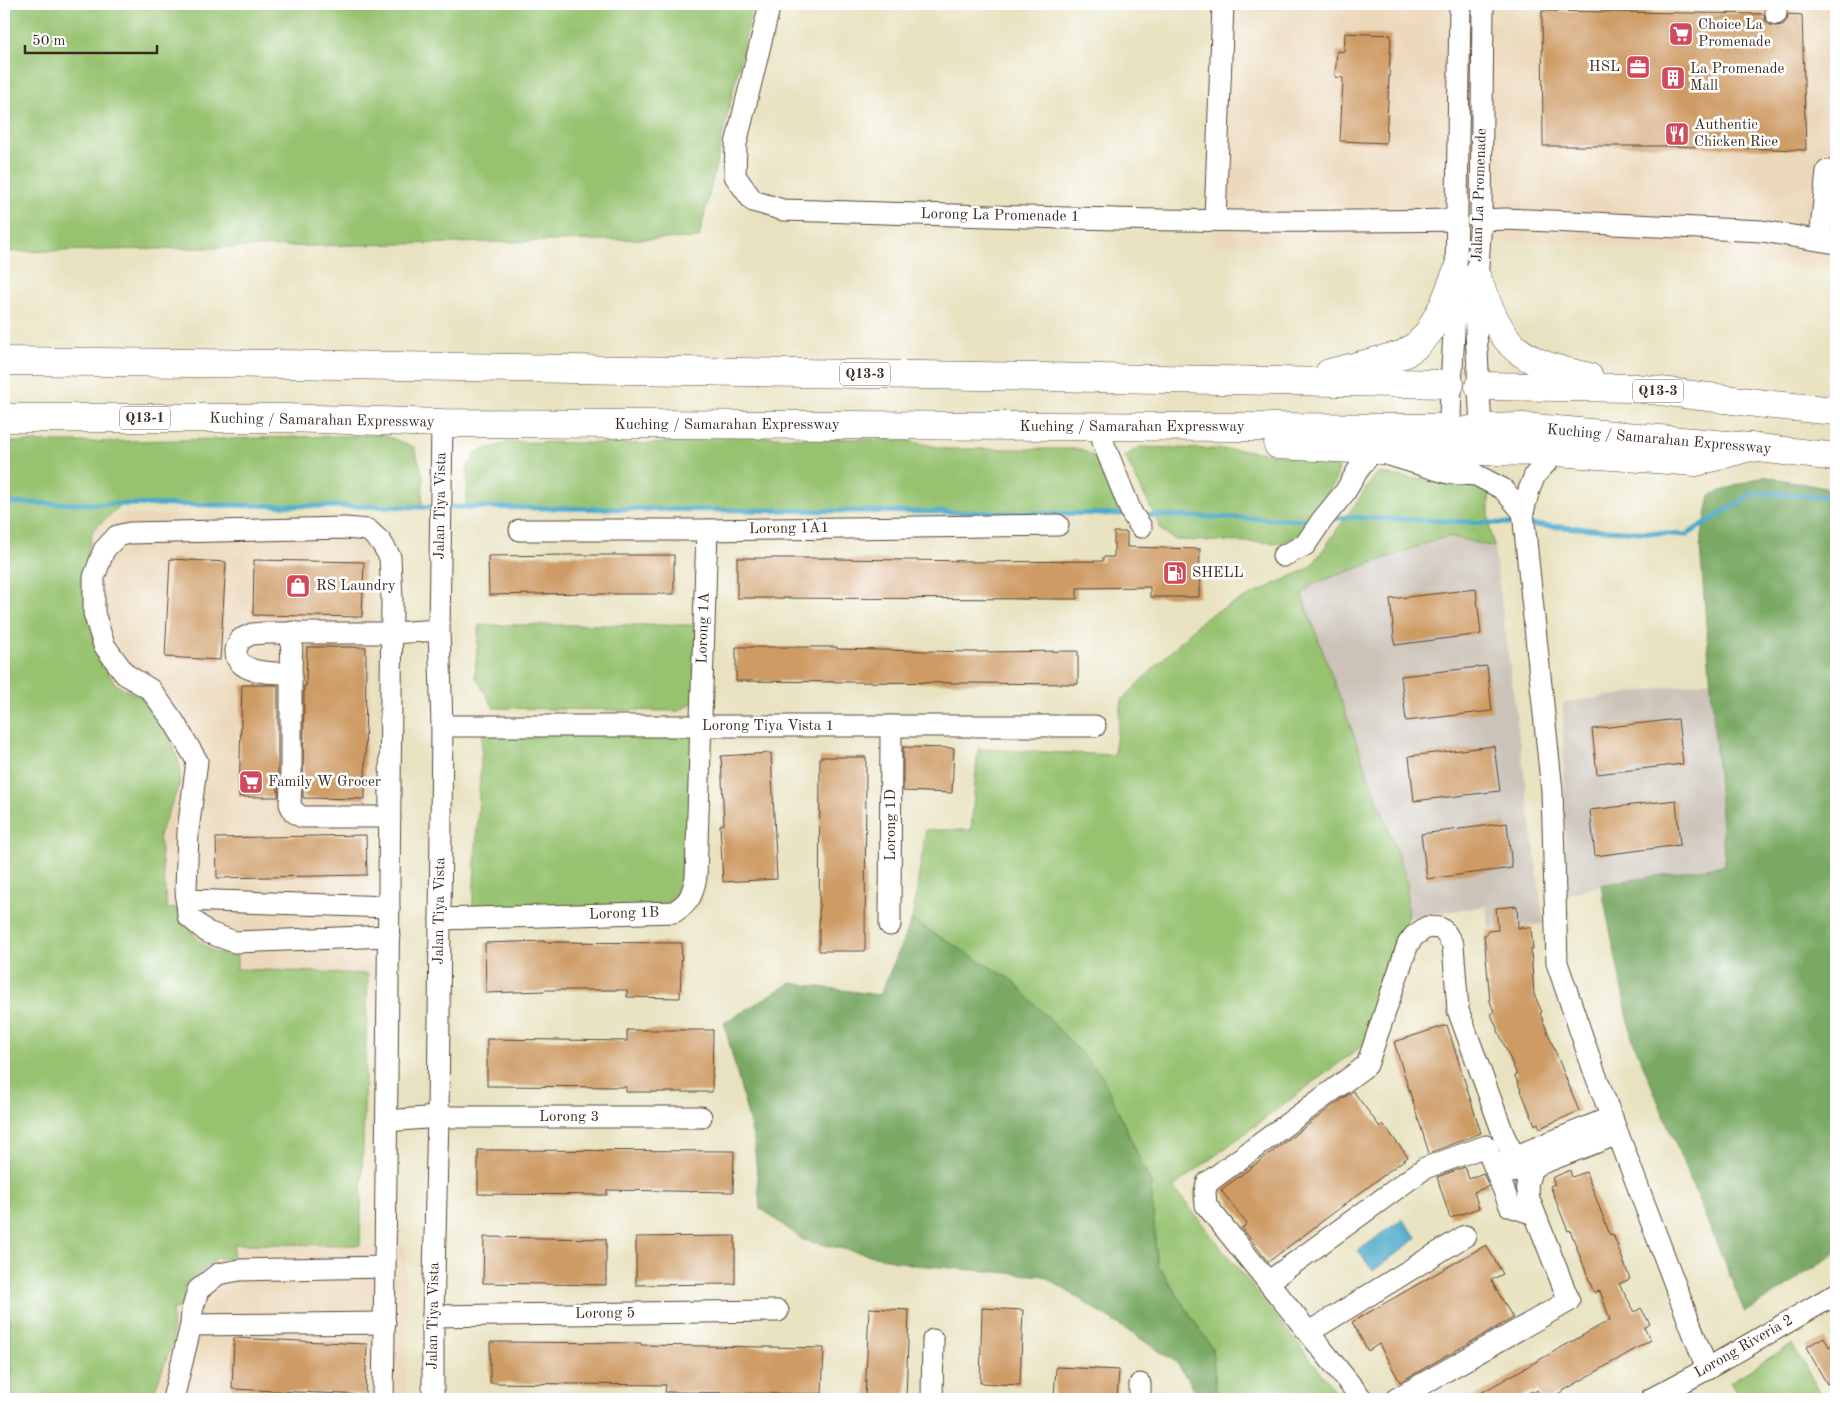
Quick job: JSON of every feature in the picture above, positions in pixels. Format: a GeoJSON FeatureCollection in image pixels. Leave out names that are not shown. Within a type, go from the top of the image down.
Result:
{"type":"FeatureCollection","features":[{"type":"Feature","properties":{"kind":"highway"},"geometry":{"type":"LineString","coordinates":[[1291,382],[1404,354],[1429,332],[1444,304],[1467,276],[1506,339],[1518,350],[1540,363],[1561,371],[1636,388]]}},
{"type":"Feature","properties":{"kind":"highway","name":"Q13-3"},"geometry":{"type":"LineString","coordinates":[[4,361],[1450,384]]}},
{"type":"Feature","properties":{"kind":"highway","name":"Q13-3"},"geometry":{"type":"LineString","coordinates":[[1479,386],[1636,388],[1772,406],[1836,411]]}},
{"type":"Feature","properties":{"kind":"highway","name":"Kuching / Samarahan Expressway"},"geometry":{"type":"LineString","coordinates":[[4,418],[286,418],[442,423],[1450,428]]}},
{"type":"Feature","properties":{"kind":"highway"},"geometry":{"type":"LineString","coordinates":[[906,426],[918,436],[938,440],[1272,445],[1373,450],[1556,452],[1696,462],[1750,447]]}},
{"type":"Feature","properties":{"kind":"highway","name":"Kuching / Samarahan Expressway"},"geometry":{"type":"LineString","coordinates":[[1373,450],[1481,428],[1523,428],[1750,447],[1836,457]]}},
{"type":"Feature","properties":{"kind":"street","name":"Lorong La Promenade 1"},"geometry":{"type":"LineString","coordinates":[[770,4],[736,144],[735,176],[753,201],[783,210],[1018,217],[1330,222],[1456,220]]}},
{"type":"Feature","properties":{"kind":"street"},"geometry":{"type":"LineString","coordinates":[[1215,220],[1223,4]]}},
{"type":"Feature","properties":{"kind":"street","name":"Jalan La Promenade"},"geometry":{"type":"LineString","coordinates":[[1460,4],[1456,220],[1475,312],[1481,428]]}},
{"type":"Feature","properties":{"kind":"street","name":"Jalan La Promenade"},"geometry":{"type":"LineString","coordinates":[[1450,428],[1450,384],[1467,276],[1481,220],[1483,4]]}},
{"type":"Feature","properties":{"kind":"street"},"geometry":{"type":"LineString","coordinates":[[1481,220],[1762,231],[1828,241],[1828,171],[1836,171]]}},
{"type":"Feature","properties":{"kind":"street","name":"Jalan Tiya Vista"},"geometry":{"type":"LineString","coordinates":[[433,1399],[442,726],[439,630],[442,423]]}},
{"type":"Feature","properties":{"kind":"street"},"geometry":{"type":"LineString","coordinates":[[1102,442],[1132,514],[1141,527]]}},
{"type":"Feature","properties":{"kind":"street"},"geometry":{"type":"LineString","coordinates":[[1283,556],[1305,545],[1345,492],[1373,450],[1448,473],[1476,476],[1503,489],[1523,512]]}},
{"type":"Feature","properties":{"kind":"street"},"geometry":{"type":"LineString","coordinates":[[1556,452],[1535,475],[1523,512],[1552,790],[1557,963],[1615,1126],[1707,1369]]}},
{"type":"Feature","properties":{"kind":"street","name":"Lorong 1A1"},"geometry":{"type":"LineString","coordinates":[[520,530],[707,530],[1058,525]]}},
{"type":"Feature","properties":{"kind":"street"},"geometry":{"type":"LineString","coordinates":[[382,1399],[386,1268],[392,633],[390,557],[381,542],[368,530],[345,528],[130,533],[117,536],[104,550],[94,577],[94,613],[104,645],[125,674],[151,690],[174,722],[197,761],[188,831],[186,900],[188,916],[207,932],[234,942],[389,936]]}},
{"type":"Feature","properties":{"kind":"street","name":"Lorong 1A"},"geometry":{"type":"LineString","coordinates":[[702,726],[707,530]]}},
{"type":"Feature","properties":{"kind":"street"},"geometry":{"type":"LineString","coordinates":[[291,673],[262,673],[246,667],[238,659],[236,650],[241,639],[252,634],[292,632],[392,633],[439,630]]}},
{"type":"Feature","properties":{"kind":"street"},"geometry":{"type":"LineString","coordinates":[[292,632],[290,804],[294,812],[302,817],[390,817]]}},
{"type":"Feature","properties":{"kind":"street","name":"Lorong Tiya Vista 1"},"geometry":{"type":"LineString","coordinates":[[442,726],[1095,726]]}},
{"type":"Feature","properties":{"kind":"street","name":"Lorong 1B"},"geometry":{"type":"LineString","coordinates":[[440,919],[674,912],[685,905],[692,896],[696,877],[702,726]]}},
{"type":"Feature","properties":{"kind":"street","name":"Lorong 1D"},"geometry":{"type":"LineString","coordinates":[[890,925],[892,726]]}},
{"type":"Feature","properties":{"kind":"street"},"geometry":{"type":"LineString","coordinates":[[186,900],[389,907]]}},
{"type":"Feature","properties":{"kind":"street"},"geometry":{"type":"LineString","coordinates":[[1362,1399],[1206,1204],[1205,1192],[1207,1183],[1367,1065],[1408,944],[1414,936],[1428,927],[1440,928],[1453,944],[1458,1010],[1504,1136],[1511,1150],[1519,1155],[1615,1126]]}},
{"type":"Feature","properties":{"kind":"street","name":"Lorong 3"},"geometry":{"type":"LineString","coordinates":[[387,1121],[438,1117],[701,1117]]}},
{"type":"Feature","properties":{"kind":"street"},"geometry":{"type":"LineString","coordinates":[[1493,1160],[1507,1173],[1532,1167],[1615,1126]]}},
{"type":"Feature","properties":{"kind":"street"},"geometry":{"type":"LineString","coordinates":[[1268,1282],[1425,1168],[1486,1146],[1510,1206],[1534,1214]]}},
{"type":"Feature","properties":{"kind":"street"},"geometry":{"type":"LineString","coordinates":[[1396,1399],[1569,1301],[1534,1214],[1526,1185],[1532,1167]]}},
{"type":"Feature","properties":{"kind":"street"},"geometry":{"type":"LineString","coordinates":[[1309,1332],[1465,1236]]}},
{"type":"Feature","properties":{"kind":"street"},"geometry":{"type":"LineString","coordinates":[[173,1399],[198,1290],[218,1274],[240,1270],[386,1268]]}},
{"type":"Feature","properties":{"kind":"street","name":"Lorong Riveria 2"},"geometry":{"type":"LineString","coordinates":[[1651,1399],[1707,1369],[1836,1294]]}},
{"type":"Feature","properties":{"kind":"street","name":"Lorong 5"},"geometry":{"type":"LineString","coordinates":[[433,1316],[778,1312]]}},
{"type":"Feature","properties":{"kind":"street"},"geometry":{"type":"LineString","coordinates":[[191,1325],[385,1323]]}},
{"type":"Feature","properties":{"kind":"street"},"geometry":{"type":"LineString","coordinates":[[932,1399],[933,1340]]}},
{"type":"Feature","properties":{"kind":"shaded area"},"geometry":{"type":"Polygon","coordinates":[[[1219,4],[1836,4],[1836,272],[1587,242],[1412,245],[1213,245],[1219,4]]]}},
{"type":"Feature","properties":{"kind":"shaded area"},"geometry":{"type":"Polygon","coordinates":[[[110,515],[373,516],[368,974],[237,969],[236,956],[215,953],[167,909],[159,835],[179,786],[180,767],[173,745],[163,724],[141,697],[116,685],[97,656],[81,582],[93,530],[110,515]]]}},
{"type":"Feature","properties":{"kind":"shaded area"},"geometry":{"type":"Polygon","coordinates":[[[1448,536],[1494,547],[1544,924],[1489,929],[1486,906],[1407,918],[1407,880],[1302,595],[1312,584],[1448,536]]]}},
{"type":"Feature","properties":{"kind":"shaded area"},"geometry":{"type":"Polygon","coordinates":[[[1710,681],[1725,865],[1601,885],[1566,895],[1563,703],[1710,681]]]}},
{"type":"Feature","properties":{"kind":"shaded area"},"geometry":{"type":"Polygon","coordinates":[[[234,1243],[406,1246],[406,1399],[151,1399],[173,1342],[172,1309],[184,1308],[184,1286],[234,1243]]]}},
{"type":"Feature","properties":{"kind":"green space"},"geometry":{"type":"Polygon","coordinates":[[[4,4],[753,4],[699,238],[4,252],[4,4]]]}},
{"type":"Feature","properties":{"kind":"green space"},"geometry":{"type":"Polygon","coordinates":[[[383,435],[414,447],[423,476],[422,507],[122,504],[93,530],[81,582],[97,656],[116,685],[141,697],[152,709],[163,724],[173,745],[180,767],[179,786],[159,835],[167,909],[180,908],[194,935],[207,948],[225,955],[237,956],[237,969],[368,974],[360,1245],[234,1244],[233,1259],[217,1258],[184,1286],[184,1308],[172,1309],[173,1342],[151,1399],[12,1399],[4,1196],[4,442],[92,442],[383,435]]]}},
{"type":"Feature","properties":{"kind":"green space"},"geometry":{"type":"Polygon","coordinates":[[[718,436],[905,440],[946,449],[1080,449],[1100,460],[1121,514],[466,507],[468,466],[477,452],[510,442],[655,444],[718,436]]]}},
{"type":"Feature","properties":{"kind":"green space"},"geometry":{"type":"Polygon","coordinates":[[[1140,447],[1243,450],[1340,463],[1335,482],[1309,520],[1298,535],[1282,543],[1176,540],[1162,531],[1125,456],[1140,447]]]}},
{"type":"Feature","properties":{"kind":"green space"},"geometry":{"type":"Polygon","coordinates":[[[1377,473],[1489,490],[1489,524],[1494,547],[1448,536],[1312,584],[1302,595],[1407,880],[1407,918],[1366,1043],[1173,1187],[1342,1399],[1217,1399],[1212,1348],[1157,1264],[1151,1184],[1012,980],[912,920],[926,830],[971,830],[978,749],[1114,755],[1122,700],[1205,617],[1311,567],[1377,473]]]}},
{"type":"Feature","properties":{"kind":"green space"},"geometry":{"type":"Polygon","coordinates":[[[1763,476],[1836,490],[1836,1253],[1745,1313],[1632,1038],[1601,885],[1725,865],[1700,546],[1710,495],[1763,476]]]}},
{"type":"Feature","properties":{"kind":"green space"},"geometry":{"type":"Polygon","coordinates":[[[479,625],[705,625],[702,697],[679,711],[494,708],[475,676],[479,625]]]}},
{"type":"Feature","properties":{"kind":"green space"},"geometry":{"type":"Polygon","coordinates":[[[483,726],[702,726],[685,905],[472,918],[483,726]]]}},
{"type":"Feature","properties":{"kind":"green space"},"geometry":{"type":"Polygon","coordinates":[[[912,920],[1012,980],[1102,1075],[1151,1184],[1157,1264],[1212,1348],[1217,1399],[1201,1399],[1176,1362],[1044,1276],[915,1265],[803,1240],[760,1208],[754,1140],[724,1023],[790,983],[880,995],[912,920]]]}},
{"type":"Feature","properties":{"kind":"green space"},"geometry":{"type":"Polygon","coordinates":[[[1792,1344],[1824,1399],[1740,1399],[1730,1382],[1792,1344]]]}},
{"type":"Feature","properties":{"kind":"water"},"geometry":{"type":"Polygon","coordinates":[[[4,1196],[12,1399],[4,1399],[4,1196]]]}},
{"type":"Feature","properties":{"kind":"water"},"geometry":{"type":"Polygon","coordinates":[[[1402,1219],[1417,1238],[1373,1271],[1358,1251],[1402,1219]]]}},
{"type":"Feature","properties":{"kind":"building","name":"La Promenade Mall"},"geometry":{"type":"Polygon","coordinates":[[[1542,11],[1764,14],[1765,21],[1770,25],[1776,26],[1783,25],[1787,20],[1788,14],[1802,15],[1806,150],[1666,146],[1543,146],[1542,11]]]}},
{"type":"Feature","properties":{"kind":"building"},"geometry":{"type":"Polygon","coordinates":[[[1345,33],[1391,35],[1386,143],[1340,141],[1343,78],[1335,77],[1337,51],[1344,52],[1345,33]]]}},
{"type":"Feature","properties":{"kind":"building"},"geometry":{"type":"Polygon","coordinates":[[[1114,532],[1127,532],[1127,547],[1200,549],[1199,597],[1150,597],[1150,587],[1077,588],[1077,599],[737,598],[737,558],[837,558],[972,562],[1103,561],[1103,557],[1114,557],[1114,532]]]}},
{"type":"Feature","properties":{"kind":"building"},"geometry":{"type":"Polygon","coordinates":[[[674,555],[674,594],[489,595],[488,556],[674,555]]]}},
{"type":"Feature","properties":{"kind":"building"},"geometry":{"type":"Polygon","coordinates":[[[170,559],[226,562],[220,660],[165,657],[170,559]]]}},
{"type":"Feature","properties":{"kind":"building"},"geometry":{"type":"Polygon","coordinates":[[[254,560],[364,562],[362,617],[253,615],[254,560]]]}},
{"type":"Feature","properties":{"kind":"building"},"geometry":{"type":"Polygon","coordinates":[[[1476,589],[1481,634],[1395,645],[1390,599],[1476,589]]]}},
{"type":"Feature","properties":{"kind":"building"},"geometry":{"type":"Polygon","coordinates":[[[307,647],[366,647],[365,799],[303,798],[304,686],[306,686],[307,647]]]}},
{"type":"Feature","properties":{"kind":"building"},"geometry":{"type":"Polygon","coordinates":[[[736,647],[837,647],[837,649],[972,652],[1078,651],[1078,684],[736,681],[736,647]]]}},
{"type":"Feature","properties":{"kind":"building"},"geometry":{"type":"Polygon","coordinates":[[[1487,666],[1492,711],[1406,721],[1401,676],[1487,666]]]}},
{"type":"Feature","properties":{"kind":"building"},"geometry":{"type":"Polygon","coordinates":[[[242,685],[278,685],[278,797],[239,797],[242,685]]]}},
{"type":"Feature","properties":{"kind":"building"},"geometry":{"type":"Polygon","coordinates":[[[1678,719],[1683,764],[1597,774],[1592,729],[1678,719]]]}},
{"type":"Feature","properties":{"kind":"building"},"geometry":{"type":"Polygon","coordinates":[[[1494,746],[1500,791],[1414,801],[1409,756],[1494,746]]]}},
{"type":"Feature","properties":{"kind":"building"},"geometry":{"type":"Polygon","coordinates":[[[903,747],[954,748],[952,793],[903,791],[903,747]]]}},
{"type":"Feature","properties":{"kind":"building"},"geometry":{"type":"Polygon","coordinates":[[[771,753],[777,879],[723,882],[720,825],[724,824],[721,756],[771,753]]]}},
{"type":"Feature","properties":{"kind":"building"},"geometry":{"type":"Polygon","coordinates":[[[820,757],[866,757],[865,951],[819,951],[820,757]]]}},
{"type":"Feature","properties":{"kind":"building"},"geometry":{"type":"Polygon","coordinates":[[[1676,800],[1680,845],[1595,856],[1590,810],[1676,800]]]}},
{"type":"Feature","properties":{"kind":"building"},"geometry":{"type":"Polygon","coordinates":[[[1507,823],[1512,868],[1427,879],[1421,834],[1507,823]]]}},
{"type":"Feature","properties":{"kind":"building"},"geometry":{"type":"Polygon","coordinates":[[[366,835],[367,875],[217,878],[216,838],[366,835]]]}},
{"type":"Feature","properties":{"kind":"building"},"geometry":{"type":"Polygon","coordinates":[[[1517,906],[1518,928],[1531,927],[1534,994],[1579,1111],[1540,1128],[1538,1123],[1535,1125],[1515,1076],[1517,1075],[1491,1014],[1494,1012],[1490,1001],[1484,935],[1487,935],[1487,931],[1498,930],[1496,908],[1517,906]]]}},
{"type":"Feature","properties":{"kind":"building"},"geometry":{"type":"Polygon","coordinates":[[[544,941],[682,943],[680,998],[627,997],[627,990],[545,990],[486,993],[485,943],[544,941]]]}},
{"type":"Feature","properties":{"kind":"building"},"geometry":{"type":"Polygon","coordinates":[[[1447,1025],[1481,1133],[1429,1153],[1394,1042],[1447,1025]]]}},
{"type":"Feature","properties":{"kind":"building"},"geometry":{"type":"Polygon","coordinates":[[[627,1030],[713,1030],[712,1092],[626,1092],[626,1087],[487,1086],[487,1039],[627,1041],[627,1030]]]}},
{"type":"Feature","properties":{"kind":"building"},"geometry":{"type":"Polygon","coordinates":[[[1353,1091],[1380,1127],[1383,1124],[1408,1157],[1268,1262],[1242,1228],[1247,1224],[1221,1190],[1353,1091]]]}},
{"type":"Feature","properties":{"kind":"building"},"geometry":{"type":"Polygon","coordinates":[[[478,1150],[734,1151],[733,1192],[607,1190],[607,1195],[478,1194],[478,1150]]]}},
{"type":"Feature","properties":{"kind":"building"},"geometry":{"type":"Polygon","coordinates":[[[1465,1167],[1469,1179],[1483,1173],[1489,1186],[1474,1192],[1479,1208],[1450,1218],[1437,1177],[1465,1167]]]}},
{"type":"Feature","properties":{"kind":"building"},"geometry":{"type":"Polygon","coordinates":[[[1570,1170],[1572,1177],[1586,1172],[1610,1235],[1613,1234],[1630,1279],[1619,1284],[1635,1312],[1641,1308],[1650,1324],[1644,1328],[1651,1340],[1549,1399],[1543,1399],[1537,1390],[1517,1399],[1470,1399],[1610,1320],[1600,1291],[1594,1293],[1570,1230],[1568,1231],[1550,1186],[1555,1184],[1552,1178],[1570,1170]]]}},
{"type":"Feature","properties":{"kind":"building"},"geometry":{"type":"Polygon","coordinates":[[[735,1236],[735,1284],[636,1285],[636,1237],[735,1236]]]}},
{"type":"Feature","properties":{"kind":"building"},"geometry":{"type":"Polygon","coordinates":[[[484,1237],[606,1239],[606,1285],[483,1283],[484,1237]]]}},
{"type":"Feature","properties":{"kind":"building"},"geometry":{"type":"Polygon","coordinates":[[[1486,1245],[1503,1274],[1491,1280],[1513,1318],[1400,1382],[1379,1344],[1368,1351],[1352,1322],[1486,1245]]]}},
{"type":"Feature","properties":{"kind":"building"},"geometry":{"type":"Polygon","coordinates":[[[869,1308],[909,1310],[906,1399],[865,1399],[869,1308]]]}},
{"type":"Feature","properties":{"kind":"building"},"geometry":{"type":"Polygon","coordinates":[[[982,1308],[1023,1310],[1020,1385],[980,1383],[982,1308]]]}},
{"type":"Feature","properties":{"kind":"building"},"geometry":{"type":"Polygon","coordinates":[[[1824,1337],[1829,1347],[1836,1342],[1836,1379],[1827,1384],[1806,1347],[1824,1337]]]}},
{"type":"Feature","properties":{"kind":"building"},"geometry":{"type":"Polygon","coordinates":[[[234,1338],[367,1344],[365,1395],[232,1389],[234,1338]]]}},
{"type":"Feature","properties":{"kind":"building"},"geometry":{"type":"Polygon","coordinates":[[[490,1342],[641,1343],[641,1345],[824,1348],[822,1394],[665,1392],[666,1385],[490,1383],[490,1342]]]}},
{"type":"Feature","properties":{"kind":"building"},"geometry":{"type":"Polygon","coordinates":[[[1056,1367],[1119,1370],[1117,1399],[1054,1399],[1056,1367]]]}},
{"type":"Feature","properties":{"kind":"waterway"},"geometry":{"type":"LineString","coordinates":[[1529,525],[1686,535],[1755,493],[1836,497]]}},
{"type":"Feature","properties":{"kind":"waterway"},"geometry":{"type":"LineString","coordinates":[[4,503],[436,507]]}},
{"type":"Feature","properties":{"kind":"waterway"},"geometry":{"type":"LineString","coordinates":[[447,507],[1126,514]]}},
{"type":"Feature","properties":{"kind":"waterway"},"geometry":{"type":"LineString","coordinates":[[1139,515],[1316,520]]}},
{"type":"Feature","properties":{"kind":"waterway"},"geometry":{"type":"LineString","coordinates":[[1332,519],[1346,517],[1520,524]]}},
{"type":"Feature","properties":{"kind":"place","name":"Choice La Promenade"},"geometry":{"type":"Point","coordinates":[1681,34]}},
{"type":"Feature","properties":{"kind":"place","name":"HSL"},"geometry":{"type":"Point","coordinates":[1638,67]}},
{"type":"Feature","properties":{"kind":"place","name":"La Promenade Mall"},"geometry":{"type":"Point","coordinates":[1673,78]}},
{"type":"Feature","properties":{"kind":"place","name":"Authentic Chicken Rice"},"geometry":{"type":"Point","coordinates":[1677,134]}},
{"type":"Feature","properties":{"kind":"place","name":"SHELL"},"geometry":{"type":"Point","coordinates":[1175,573]}},
{"type":"Feature","properties":{"kind":"place","name":"RS Laundry"},"geometry":{"type":"Point","coordinates":[298,586]}},
{"type":"Feature","properties":{"kind":"place","name":"Family W Grocer"},"geometry":{"type":"Point","coordinates":[251,782]}}]}
